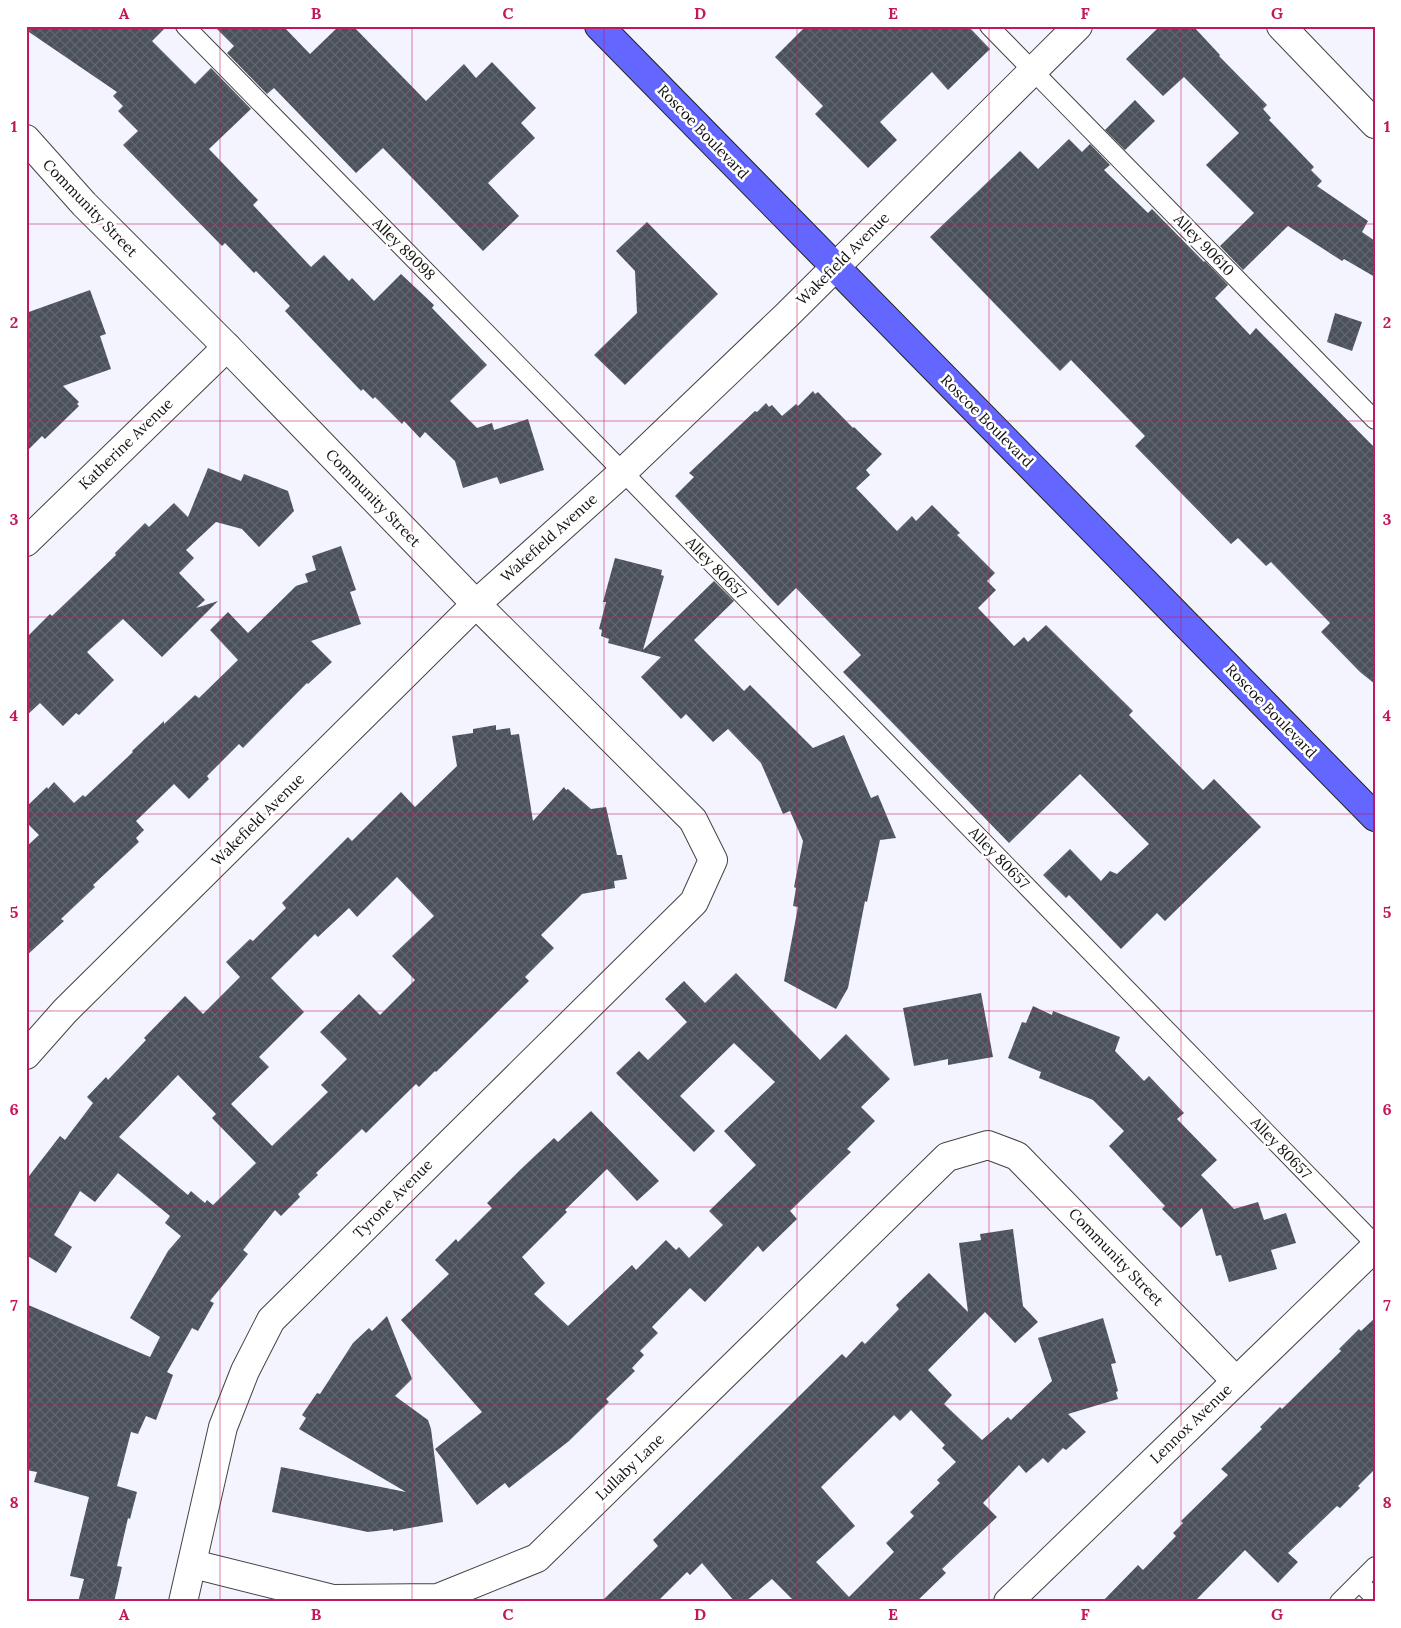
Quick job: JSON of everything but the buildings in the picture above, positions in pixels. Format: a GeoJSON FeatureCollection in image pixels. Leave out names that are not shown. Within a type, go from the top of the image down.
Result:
{"type":"FeatureCollection","features":[{"type":"Feature","properties":{"kind":"main road","name":"Roscoe Boulevard"},"geometry":{"type":"LineString","coordinates":[[599,26],[1375,817]]}},
{"type":"Feature","properties":{"kind":"street","name":"Wakefield Avenue"},"geometry":{"type":"LineString","coordinates":[[26,1055],[65,1011],[476,604],[623,472],[836,267],[1078,26]]}},
{"type":"Feature","properties":{"kind":"street"},"geometry":{"type":"LineString","coordinates":[[1281,26],[1375,124]]}},
{"type":"Feature","properties":{"kind":"street","name":"Community Street"},"geometry":{"type":"LineString","coordinates":[[26,139],[84,204],[226,346],[476,604],[693,820],[713,860]]}},
{"type":"Feature","properties":{"kind":"street","name":"Katherine Avenue"},"geometry":{"type":"LineString","coordinates":[[26,542],[226,346]]}},
{"type":"Feature","properties":{"kind":"street","name":"Tyrone Avenue"},"geometry":{"type":"LineString","coordinates":[[183,1602],[223,1427],[245,1370],[271,1320],[694,902],[713,860]]}},
{"type":"Feature","properties":{"kind":"street","name":"Community Street"},"geometry":{"type":"LineString","coordinates":[[988,1145],[1017,1156],[1236,1381]]}},
{"type":"Feature","properties":{"kind":"street","name":"Lullaby Lane"},"geometry":{"type":"LineString","coordinates":[[193,1564],[333,1599],[438,1598],[537,1558],[947,1157],[988,1145]]}},
{"type":"Feature","properties":{"kind":"street","name":"Lennox Avenue"},"geometry":{"type":"LineString","coordinates":[[1008,1602],[1375,1245]]}},
{"type":"Feature","properties":{"kind":"lane","name":"Alley 89098"},"geometry":{"type":"LineString","coordinates":[[185,26],[623,472]]}},
{"type":"Feature","properties":{"kind":"lane","name":"Alley 90610"},"geometry":{"type":"LineString","coordinates":[[989,26],[1375,420]]}},
{"type":"Feature","properties":{"kind":"lane","name":"Alley 80657"},"geometry":{"type":"LineString","coordinates":[[623,472],[1375,1245]]}},
{"type":"Feature","properties":{"kind":"lane"},"geometry":{"type":"LineString","coordinates":[[1338,1602],[1375,1566]]}},
{"type":"Feature","properties":{"kind":"lane"},"geometry":{"type":"LineString","coordinates":[[1359,1582],[1375,1598]]}}]}
